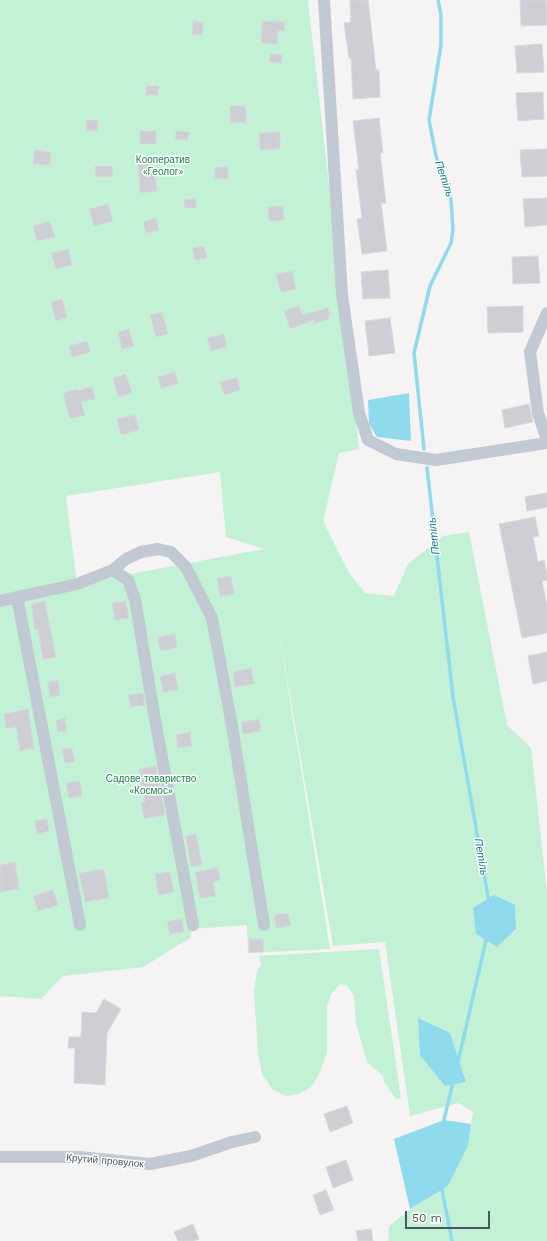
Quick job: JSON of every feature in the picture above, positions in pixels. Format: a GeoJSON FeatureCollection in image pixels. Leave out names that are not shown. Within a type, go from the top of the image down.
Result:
{"type":"FeatureCollection","features":[{"type":"Feature","properties":{"kind":"street"},"geometry":{"type":"LineString","coordinates":[[324,0],[342,294],[358,413],[368,440],[396,454],[436,460],[547,443]]}},
{"type":"Feature","properties":{"kind":"street"},"geometry":{"type":"LineString","coordinates":[[547,313],[530,352],[538,413],[547,440]]}},
{"type":"Feature","properties":{"kind":"street"},"geometry":{"type":"LineString","coordinates":[[0,601],[77,584],[113,570],[126,559],[141,552],[158,549],[171,552],[186,567],[212,618],[232,726],[264,925]]}},
{"type":"Feature","properties":{"kind":"street"},"geometry":{"type":"LineString","coordinates":[[113,570],[128,580],[136,600],[154,714],[193,925]]}},
{"type":"Feature","properties":{"kind":"street"},"geometry":{"type":"LineString","coordinates":[[17,597],[80,925]]}},
{"type":"Feature","properties":{"kind":"street","name":"Крутий провулок"},"geometry":{"type":"LineString","coordinates":[[0,1157],[80,1157],[150,1164],[191,1156],[232,1142],[255,1137]]}},
{"type":"Feature","properties":{"kind":"green space"},"geometry":{"type":"Polygon","coordinates":[[[0,0],[308,0],[359,449],[339,453],[323,521],[349,573],[365,593],[394,596],[408,564],[443,536],[469,532],[507,725],[531,748],[547,893],[547,1241],[388,1241],[389,1226],[411,1209],[448,1185],[468,1146],[473,1112],[458,1103],[410,1116],[385,942],[333,946],[277,620],[330,949],[248,953],[247,925],[192,929],[190,938],[143,967],[63,976],[41,999],[0,996],[0,0]],[[220,472],[66,496],[77,584],[264,549],[226,537],[220,472]]]}},
{"type":"Feature","properties":{"kind":"green space"},"geometry":{"type":"Polygon","coordinates":[[[379,949],[401,1098],[396,1099],[384,1082],[383,1076],[367,1062],[356,1023],[354,996],[347,985],[340,984],[331,994],[327,1007],[327,1053],[318,1076],[311,1087],[299,1094],[286,1096],[273,1090],[262,1074],[258,1053],[254,991],[257,971],[261,965],[259,956],[379,949]]]}},
{"type":"Feature","properties":{"kind":"water"},"geometry":{"type":"Polygon","coordinates":[[[409,393],[411,441],[377,437],[369,424],[368,400],[409,393]]]}},
{"type":"Feature","properties":{"kind":"water"},"geometry":{"type":"Polygon","coordinates":[[[494,895],[515,905],[516,929],[497,947],[476,934],[473,908],[494,895]]]}},
{"type":"Feature","properties":{"kind":"water"},"geometry":{"type":"Polygon","coordinates":[[[418,1018],[450,1033],[466,1082],[445,1086],[420,1055],[418,1018]]]}},
{"type":"Feature","properties":{"kind":"water"},"geometry":{"type":"Polygon","coordinates":[[[444,1120],[471,1124],[468,1146],[448,1186],[410,1209],[394,1139],[444,1120]]]}},
{"type":"Feature","properties":{"kind":"building"},"geometry":{"type":"Polygon","coordinates":[[[350,0],[368,0],[376,70],[379,70],[380,97],[353,99],[351,58],[349,58],[344,23],[351,22],[350,0]]]}},
{"type":"Feature","properties":{"kind":"building"},"geometry":{"type":"Polygon","coordinates":[[[520,0],[546,0],[547,25],[521,26],[520,0]]]}},
{"type":"Feature","properties":{"kind":"building"},"geometry":{"type":"Polygon","coordinates":[[[193,21],[203,22],[203,35],[192,35],[193,21]]]}},
{"type":"Feature","properties":{"kind":"building"},"geometry":{"type":"Polygon","coordinates":[[[262,21],[285,22],[284,31],[278,31],[277,44],[261,43],[262,21]]]}},
{"type":"Feature","properties":{"kind":"building"},"geometry":{"type":"Polygon","coordinates":[[[542,44],[544,72],[517,73],[515,46],[542,44]]]}},
{"type":"Feature","properties":{"kind":"building"},"geometry":{"type":"Polygon","coordinates":[[[270,54],[282,55],[282,63],[269,62],[270,54]]]}},
{"type":"Feature","properties":{"kind":"building"},"geometry":{"type":"Polygon","coordinates":[[[146,86],[159,86],[158,95],[146,95],[146,86]]]}},
{"type":"Feature","properties":{"kind":"building"},"geometry":{"type":"Polygon","coordinates":[[[543,92],[544,119],[518,121],[516,93],[543,92]]]}},
{"type":"Feature","properties":{"kind":"building"},"geometry":{"type":"Polygon","coordinates":[[[230,106],[246,106],[246,123],[230,123],[230,106]]]}},
{"type":"Feature","properties":{"kind":"building"},"geometry":{"type":"Polygon","coordinates":[[[379,118],[383,153],[380,153],[386,203],[381,203],[387,251],[362,254],[357,219],[362,218],[356,170],[359,170],[353,121],[379,118]]]}},
{"type":"Feature","properties":{"kind":"building"},"geometry":{"type":"Polygon","coordinates":[[[86,120],[98,120],[98,131],[86,131],[86,120]]]}},
{"type":"Feature","properties":{"kind":"building"},"geometry":{"type":"Polygon","coordinates":[[[140,131],[156,131],[156,144],[140,144],[140,131]]]}},
{"type":"Feature","properties":{"kind":"building"},"geometry":{"type":"Polygon","coordinates":[[[176,131],[189,132],[188,140],[175,139],[176,131]]]}},
{"type":"Feature","properties":{"kind":"building"},"geometry":{"type":"Polygon","coordinates":[[[280,132],[280,149],[260,150],[259,133],[280,132]]]}},
{"type":"Feature","properties":{"kind":"building"},"geometry":{"type":"Polygon","coordinates":[[[547,149],[547,176],[522,177],[520,150],[547,149]]]}},
{"type":"Feature","properties":{"kind":"building"},"geometry":{"type":"Polygon","coordinates":[[[35,150],[51,152],[50,165],[33,164],[35,150]]]}},
{"type":"Feature","properties":{"kind":"building"},"geometry":{"type":"Polygon","coordinates":[[[153,163],[157,191],[140,193],[138,164],[153,163]]]}},
{"type":"Feature","properties":{"kind":"building"},"geometry":{"type":"Polygon","coordinates":[[[95,166],[112,166],[113,177],[96,177],[95,166]]]}},
{"type":"Feature","properties":{"kind":"building"},"geometry":{"type":"Polygon","coordinates":[[[215,167],[228,167],[228,179],[215,179],[215,167]]]}},
{"type":"Feature","properties":{"kind":"building"},"geometry":{"type":"Polygon","coordinates":[[[547,198],[547,225],[525,227],[523,199],[547,198]]]}},
{"type":"Feature","properties":{"kind":"building"},"geometry":{"type":"Polygon","coordinates":[[[184,199],[196,199],[196,208],[184,208],[184,199]]]}},
{"type":"Feature","properties":{"kind":"building"},"geometry":{"type":"Polygon","coordinates":[[[108,204],[113,221],[94,226],[89,209],[108,204]]]}},
{"type":"Feature","properties":{"kind":"building"},"geometry":{"type":"Polygon","coordinates":[[[283,206],[284,220],[269,221],[268,207],[283,206]]]}},
{"type":"Feature","properties":{"kind":"building"},"geometry":{"type":"Polygon","coordinates":[[[156,218],[159,230],[146,233],[143,222],[156,218]]]}},
{"type":"Feature","properties":{"kind":"building"},"geometry":{"type":"Polygon","coordinates":[[[50,221],[55,237],[37,241],[33,226],[50,221]]]}},
{"type":"Feature","properties":{"kind":"building"},"geometry":{"type":"Polygon","coordinates":[[[204,246],[207,258],[195,260],[192,248],[204,246]]]}},
{"type":"Feature","properties":{"kind":"building"},"geometry":{"type":"Polygon","coordinates":[[[68,249],[72,265],[56,269],[51,253],[68,249]]]}},
{"type":"Feature","properties":{"kind":"building"},"geometry":{"type":"Polygon","coordinates":[[[538,256],[540,283],[513,284],[512,257],[538,256]]]}},
{"type":"Feature","properties":{"kind":"building"},"geometry":{"type":"Polygon","coordinates":[[[388,270],[390,298],[363,299],[361,272],[388,270]]]}},
{"type":"Feature","properties":{"kind":"building"},"geometry":{"type":"Polygon","coordinates":[[[292,271],[296,289],[281,292],[276,274],[292,271]]]}},
{"type":"Feature","properties":{"kind":"building"},"geometry":{"type":"Polygon","coordinates":[[[62,299],[67,318],[56,321],[51,302],[62,299]]]}},
{"type":"Feature","properties":{"kind":"building"},"geometry":{"type":"Polygon","coordinates":[[[299,306],[302,315],[328,308],[330,315],[328,315],[329,319],[314,323],[314,320],[290,329],[284,311],[299,306]]]}},
{"type":"Feature","properties":{"kind":"building"},"geometry":{"type":"Polygon","coordinates":[[[523,306],[523,332],[488,333],[487,307],[523,306]]]}},
{"type":"Feature","properties":{"kind":"building"},"geometry":{"type":"Polygon","coordinates":[[[162,312],[168,334],[156,337],[150,315],[162,312]]]}},
{"type":"Feature","properties":{"kind":"building"},"geometry":{"type":"Polygon","coordinates":[[[390,318],[395,353],[369,356],[365,321],[390,318]]]}},
{"type":"Feature","properties":{"kind":"building"},"geometry":{"type":"Polygon","coordinates":[[[129,329],[134,346],[122,349],[118,332],[129,329]]]}},
{"type":"Feature","properties":{"kind":"building"},"geometry":{"type":"Polygon","coordinates":[[[224,334],[227,347],[211,351],[207,338],[224,334]]]}},
{"type":"Feature","properties":{"kind":"building"},"geometry":{"type":"Polygon","coordinates":[[[87,341],[90,352],[72,357],[69,346],[87,341]]]}},
{"type":"Feature","properties":{"kind":"building"},"geometry":{"type":"Polygon","coordinates":[[[175,372],[178,384],[161,388],[158,377],[175,372]]]}},
{"type":"Feature","properties":{"kind":"building"},"geometry":{"type":"Polygon","coordinates":[[[126,374],[132,393],[118,397],[113,378],[126,374]]]}},
{"type":"Feature","properties":{"kind":"building"},"geometry":{"type":"Polygon","coordinates":[[[237,378],[240,390],[224,395],[220,382],[237,378]]]}},
{"type":"Feature","properties":{"kind":"building"},"geometry":{"type":"Polygon","coordinates":[[[92,387],[95,399],[81,402],[85,415],[70,419],[63,393],[92,387]]]}},
{"type":"Feature","properties":{"kind":"building"},"geometry":{"type":"Polygon","coordinates":[[[529,404],[533,422],[505,428],[502,410],[529,404]]]}},
{"type":"Feature","properties":{"kind":"building"},"geometry":{"type":"Polygon","coordinates":[[[135,415],[139,430],[121,435],[117,419],[135,415]]]}},
{"type":"Feature","properties":{"kind":"building"},"geometry":{"type":"Polygon","coordinates":[[[547,493],[547,507],[527,511],[525,497],[547,493]]]}},
{"type":"Feature","properties":{"kind":"building"},"geometry":{"type":"Polygon","coordinates":[[[535,517],[539,536],[533,537],[538,562],[544,560],[547,575],[547,580],[542,581],[547,606],[547,633],[522,638],[499,524],[535,517]]]}},
{"type":"Feature","properties":{"kind":"building"},"geometry":{"type":"Polygon","coordinates":[[[231,576],[234,594],[220,596],[217,578],[231,576]]]}},
{"type":"Feature","properties":{"kind":"building"},"geometry":{"type":"Polygon","coordinates":[[[45,601],[56,657],[43,660],[38,629],[35,630],[31,604],[45,601]]]}},
{"type":"Feature","properties":{"kind":"building"},"geometry":{"type":"Polygon","coordinates":[[[126,601],[129,618],[115,620],[112,603],[126,601]]]}},
{"type":"Feature","properties":{"kind":"building"},"geometry":{"type":"Polygon","coordinates":[[[175,634],[177,648],[160,651],[158,637],[175,634]]]}},
{"type":"Feature","properties":{"kind":"building"},"geometry":{"type":"Polygon","coordinates":[[[547,652],[547,681],[533,684],[528,656],[547,652]]]}},
{"type":"Feature","properties":{"kind":"building"},"geometry":{"type":"Polygon","coordinates":[[[251,668],[254,684],[235,687],[233,672],[251,668]]]}},
{"type":"Feature","properties":{"kind":"building"},"geometry":{"type":"Polygon","coordinates":[[[175,673],[178,690],[163,692],[160,676],[175,673]]]}},
{"type":"Feature","properties":{"kind":"building"},"geometry":{"type":"Polygon","coordinates":[[[58,680],[60,695],[50,697],[48,682],[58,680]]]}},
{"type":"Feature","properties":{"kind":"building"},"geometry":{"type":"Polygon","coordinates":[[[143,693],[145,705],[130,707],[128,695],[143,693]]]}},
{"type":"Feature","properties":{"kind":"building"},"geometry":{"type":"Polygon","coordinates":[[[28,709],[34,748],[20,751],[16,727],[6,729],[4,714],[28,709]]]}},
{"type":"Feature","properties":{"kind":"building"},"geometry":{"type":"Polygon","coordinates":[[[65,718],[67,731],[58,732],[56,720],[65,718]]]}},
{"type":"Feature","properties":{"kind":"building"},"geometry":{"type":"Polygon","coordinates":[[[259,719],[261,731],[243,734],[241,722],[259,719]]]}},
{"type":"Feature","properties":{"kind":"building"},"geometry":{"type":"Polygon","coordinates":[[[190,732],[192,746],[178,748],[176,735],[190,732]]]}},
{"type":"Feature","properties":{"kind":"building"},"geometry":{"type":"Polygon","coordinates":[[[72,748],[75,762],[65,763],[62,749],[72,748]]]}},
{"type":"Feature","properties":{"kind":"building"},"geometry":{"type":"Polygon","coordinates":[[[156,766],[165,815],[144,819],[141,802],[145,802],[139,769],[156,766]]]}},
{"type":"Feature","properties":{"kind":"building"},"geometry":{"type":"Polygon","coordinates":[[[80,781],[82,796],[69,798],[66,783],[80,781]]]}},
{"type":"Feature","properties":{"kind":"building"},"geometry":{"type":"Polygon","coordinates":[[[47,819],[49,831],[37,834],[35,821],[47,819]]]}},
{"type":"Feature","properties":{"kind":"building"},"geometry":{"type":"Polygon","coordinates":[[[196,834],[202,865],[191,867],[186,836],[196,834]]]}},
{"type":"Feature","properties":{"kind":"building"},"geometry":{"type":"Polygon","coordinates":[[[15,862],[19,889],[0,892],[0,865],[15,862]]]}},
{"type":"Feature","properties":{"kind":"building"},"geometry":{"type":"Polygon","coordinates":[[[218,868],[220,880],[213,882],[216,896],[200,898],[195,872],[218,868]]]}},
{"type":"Feature","properties":{"kind":"building"},"geometry":{"type":"Polygon","coordinates":[[[104,869],[109,898],[85,902],[79,873],[104,869]]]}},
{"type":"Feature","properties":{"kind":"building"},"geometry":{"type":"Polygon","coordinates":[[[170,872],[174,892],[158,895],[155,874],[170,872]]]}},
{"type":"Feature","properties":{"kind":"building"},"geometry":{"type":"Polygon","coordinates":[[[53,890],[58,905],[38,911],[33,896],[53,890]]]}},
{"type":"Feature","properties":{"kind":"building"},"geometry":{"type":"Polygon","coordinates":[[[288,913],[291,926],[276,928],[274,915],[288,913]]]}},
{"type":"Feature","properties":{"kind":"building"},"geometry":{"type":"Polygon","coordinates":[[[182,919],[184,932],[170,934],[167,922],[182,919]]]}},
{"type":"Feature","properties":{"kind":"building"},"geometry":{"type":"Polygon","coordinates":[[[249,939],[263,939],[264,952],[249,952],[249,939]]]}},
{"type":"Feature","properties":{"kind":"building"},"geometry":{"type":"Polygon","coordinates":[[[104,999],[121,1009],[107,1033],[105,1085],[74,1083],[75,1048],[68,1048],[69,1037],[81,1037],[82,1012],[96,1013],[104,999]]]}},
{"type":"Feature","properties":{"kind":"building"},"geometry":{"type":"Polygon","coordinates":[[[347,1106],[353,1123],[330,1132],[324,1114],[347,1106]]]}},
{"type":"Feature","properties":{"kind":"building"},"geometry":{"type":"Polygon","coordinates":[[[346,1160],[353,1180],[333,1188],[326,1167],[346,1160]]]}},
{"type":"Feature","properties":{"kind":"building"},"geometry":{"type":"Polygon","coordinates":[[[326,1190],[334,1210],[320,1215],[313,1195],[326,1190]]]}},
{"type":"Feature","properties":{"kind":"building"},"geometry":{"type":"Polygon","coordinates":[[[193,1224],[199,1239],[193,1241],[178,1241],[174,1232],[193,1224]]]}},
{"type":"Feature","properties":{"kind":"building"},"geometry":{"type":"Polygon","coordinates":[[[371,1229],[373,1241],[358,1241],[356,1231],[371,1229]]]}},
{"type":"Feature","properties":{"kind":"waterway","name":"Петіль"},"geometry":{"type":"LineString","coordinates":[[424,449],[414,353],[430,286],[451,243],[453,230],[451,200],[436,156],[429,120],[441,45],[441,15],[438,0]]}},
{"type":"Feature","properties":{"kind":"waterway","name":"Петіль"},"geometry":{"type":"LineString","coordinates":[[427,468],[453,697],[489,902]]}},
{"type":"Feature","properties":{"kind":"waterway","name":"Петіль"},"geometry":{"type":"LineString","coordinates":[[458,1062],[487,936]]}},
{"type":"Feature","properties":{"kind":"waterway","name":"Петіль"},"geometry":{"type":"LineString","coordinates":[[443,1124],[453,1082]]}},
{"type":"Feature","properties":{"kind":"waterway","name":"Петіль"},"geometry":{"type":"LineString","coordinates":[[441,1185],[452,1241]]}},
{"type":"Feature","properties":{"kind":"park label","name":"Кооператив «Геолог»"},"geometry":{"type":"Point","coordinates":[163,166]}},
{"type":"Feature","properties":{"kind":"park label","name":"Садове товариство «Космос»"},"geometry":{"type":"Point","coordinates":[151,784]}}]}
